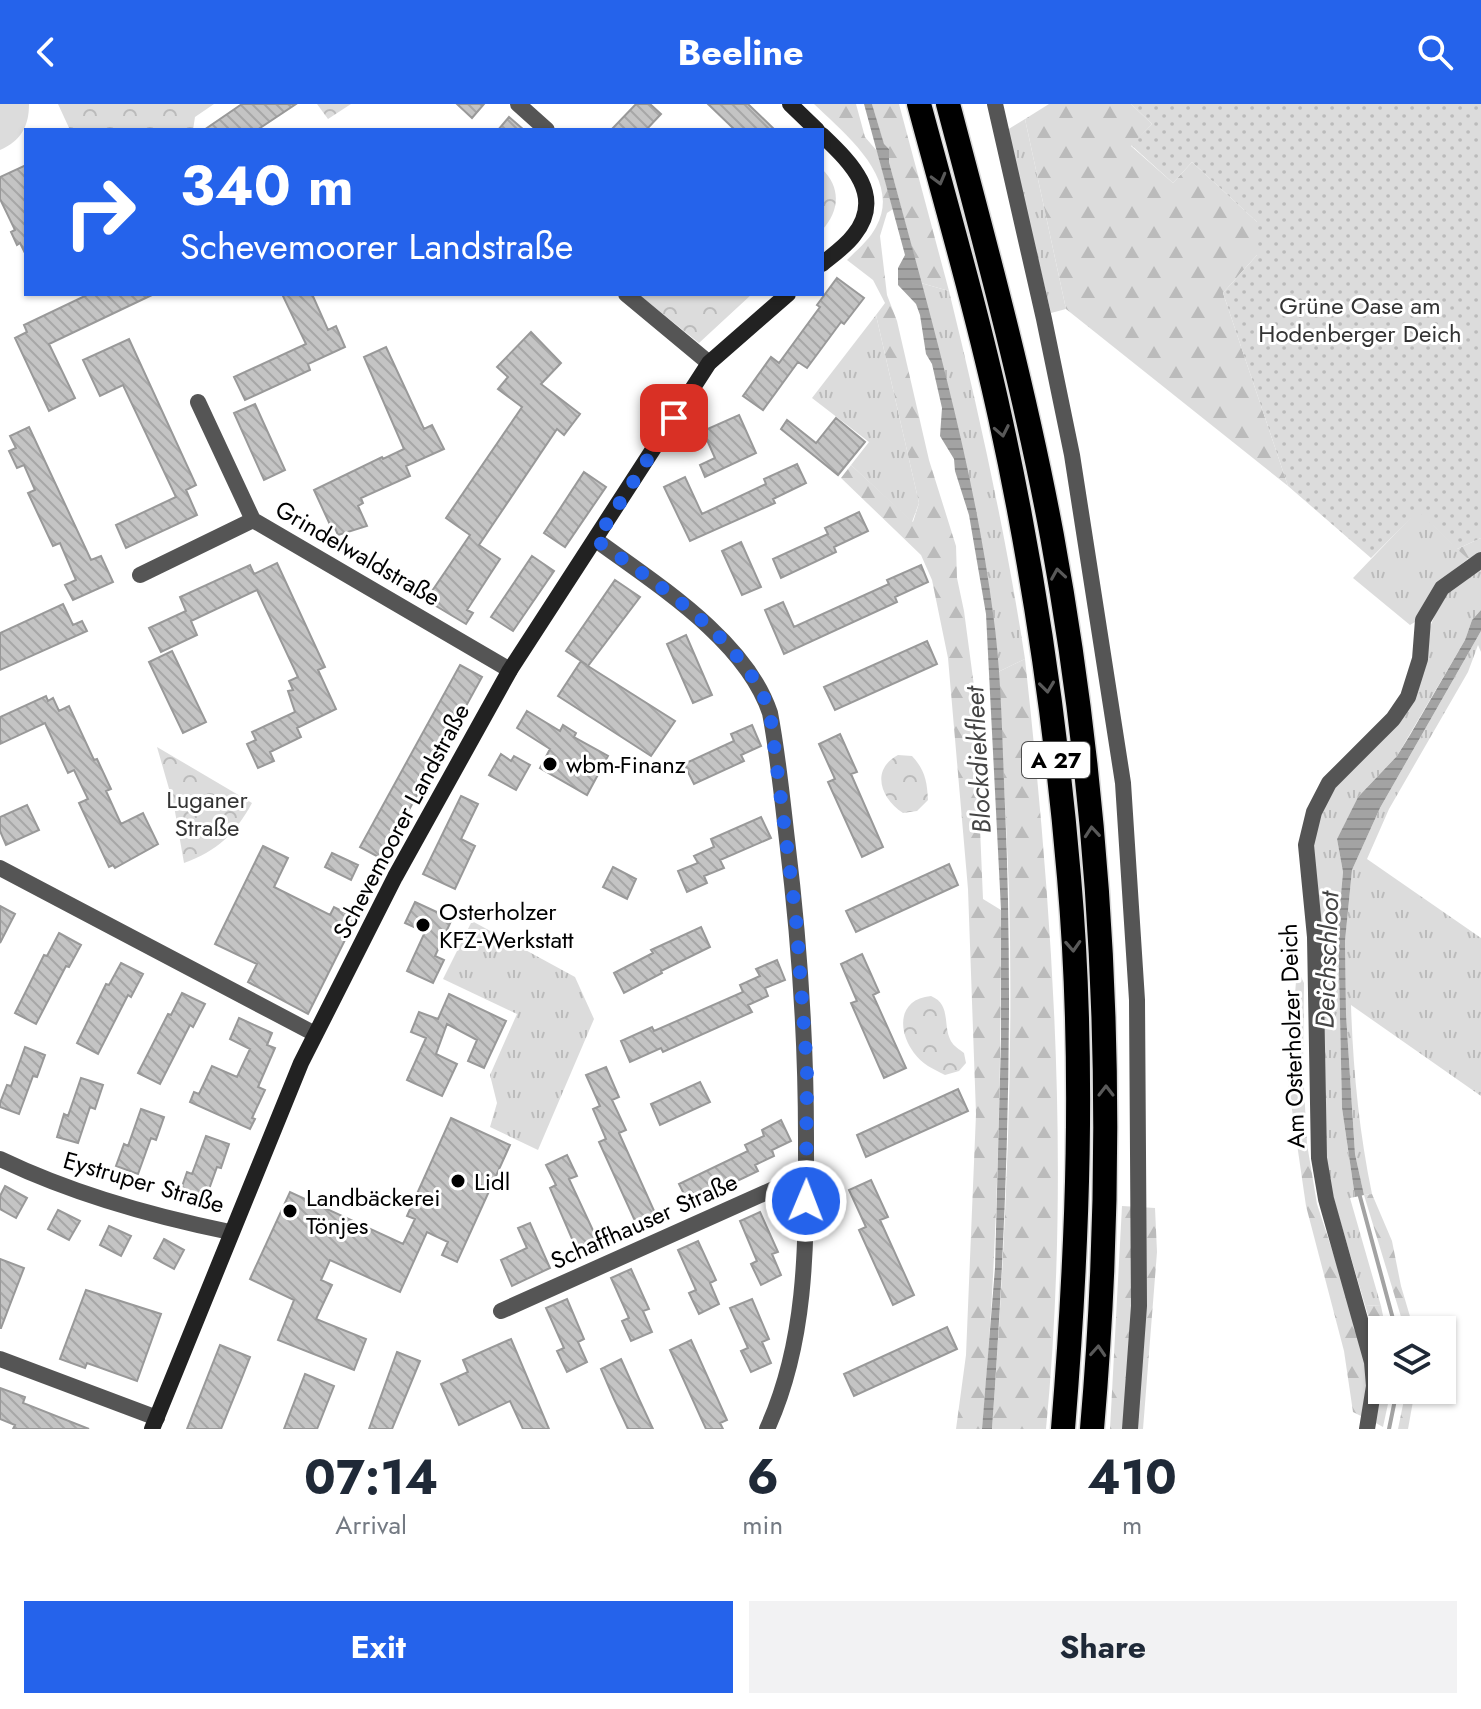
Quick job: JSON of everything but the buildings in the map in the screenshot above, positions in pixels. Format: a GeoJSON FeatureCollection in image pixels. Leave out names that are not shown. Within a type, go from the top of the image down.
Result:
{"type":"FeatureCollection","features":[{"type":"Feature","properties":{"kind":"highway","name":"A 27"},"geometry":{"type":"LineString","coordinates":[[919,104],[1000,417],[1024,540],[1044,659],[1069,877],[1075,974],[1078,1169],[1063,1429]]}},
{"type":"Feature","properties":{"kind":"highway","name":"A 27"},"geometry":{"type":"LineString","coordinates":[[948,104],[1000,300],[1033,446],[1072,654],[1087,774],[1103,973],[1106,1073],[1103,1284],[1092,1429]]}},
{"type":"Feature","properties":{"kind":"street"},"geometry":{"type":"LineString","coordinates":[[518,104],[545,128]]}},
{"type":"Feature","properties":{"kind":"street"},"geometry":{"type":"LineString","coordinates":[[790,104],[815,128]]}},
{"type":"Feature","properties":{"kind":"street"},"geometry":{"type":"LineString","coordinates":[[995,104],[1072,455],[1123,783],[1137,1000],[1139,1306],[1130,1429]]}},
{"type":"Feature","properties":{"kind":"street"},"geometry":{"type":"LineString","coordinates":[[824,137],[854,166],[866,197],[858,229],[824,262]]}},
{"type":"Feature","properties":{"kind":"street"},"geometry":{"type":"LineString","coordinates":[[628,296],[709,363]]}},
{"type":"Feature","properties":{"kind":"street","name":"Schevemoorer Landstraße"},"geometry":{"type":"LineString","coordinates":[[155,1423],[230,1232],[315,1034],[398,871],[510,670],[709,363],[786,296]]}},
{"type":"Feature","properties":{"kind":"street","name":"Grindelwaldstraße"},"geometry":{"type":"LineString","coordinates":[[198,402],[253,520],[510,670]]}},
{"type":"Feature","properties":{"kind":"street"},"geometry":{"type":"LineString","coordinates":[[140,575],[253,520]]}},
{"type":"Feature","properties":{"kind":"street"},"geometry":{"type":"LineString","coordinates":[[596,540],[707,626],[745,665],[767,705],[776,746],[796,918],[807,1069],[807,1174],[800,1315],[793,1357],[767,1429]]}},
{"type":"Feature","properties":{"kind":"street","name":"Am Osterholzer Deich"},"geometry":{"type":"LineString","coordinates":[[1367,1429],[1374,1386],[1372,1362],[1326,1199],[1319,1158],[1315,937],[1306,845],[1314,812],[1329,783],[1393,719],[1408,697],[1420,659],[1423,620],[1442,588],[1481,560]]}},
{"type":"Feature","properties":{"kind":"street"},"geometry":{"type":"LineString","coordinates":[[0,868],[315,1034]]}},
{"type":"Feature","properties":{"kind":"street","name":"Eystruper Straße"},"geometry":{"type":"LineString","coordinates":[[0,1159],[100,1199],[230,1232]]}},
{"type":"Feature","properties":{"kind":"street","name":"Schaffhauser Straße"},"geometry":{"type":"LineString","coordinates":[[501,1311],[807,1174]]}},
{"type":"Feature","properties":{"kind":"street"},"geometry":{"type":"LineString","coordinates":[[0,1359],[155,1423]]}},
{"type":"Feature","properties":{"kind":"green space"},"geometry":{"type":"Polygon","coordinates":[[[0,104],[29,104],[22,132],[0,150],[0,104]]]}},
{"type":"Feature","properties":{"kind":"green space"},"geometry":{"type":"Polygon","coordinates":[[[58,104],[214,104],[195,117],[193,128],[69,128],[58,104]]]}},
{"type":"Feature","properties":{"kind":"green space"},"geometry":{"type":"Polygon","coordinates":[[[317,104],[351,104],[328,119],[317,104]]]}},
{"type":"Feature","properties":{"kind":"green space"},"geometry":{"type":"Polygon","coordinates":[[[814,104],[856,104],[865,137],[877,151],[893,209],[887,213],[880,236],[887,295],[897,321],[929,460],[956,546],[957,578],[974,686],[983,899],[1001,910],[998,1170],[982,1429],[956,1429],[966,1355],[976,1114],[968,889],[948,658],[932,580],[921,555],[841,478],[851,465],[913,522],[919,503],[876,315],[885,303],[873,280],[847,260],[876,227],[882,209],[882,192],[866,158],[814,104]]]}},
{"type":"Feature","properties":{"kind":"green space"},"geometry":{"type":"Polygon","coordinates":[[[872,104],[899,104],[949,291],[921,283],[889,162],[889,149],[884,145],[872,104]]]}},
{"type":"Feature","properties":{"kind":"green space"},"geometry":{"type":"Polygon","coordinates":[[[1049,104],[1131,104],[1152,124],[1131,146],[1173,183],[1192,162],[1257,222],[1257,255],[1223,293],[1288,486],[1066,309],[1025,119],[1049,104]]]}},
{"type":"Feature","properties":{"kind":"green space","name":"Grüne Oase am Hodenberger Deich"},"geometry":{"type":"Polygon","coordinates":[[[1131,104],[1481,104],[1481,538],[1457,549],[1418,511],[1371,558],[1288,486],[1223,293],[1257,255],[1257,222],[1192,162],[1173,183],[1131,145],[1152,124],[1131,104]]]}},
{"type":"Feature","properties":{"kind":"green space"},"geometry":{"type":"Polygon","coordinates":[[[1025,119],[1066,309],[1051,313],[1007,130],[1025,119]]]}},
{"type":"Feature","properties":{"kind":"green space"},"geometry":{"type":"Polygon","coordinates":[[[824,171],[833,183],[836,199],[824,228],[824,171]]]}},
{"type":"Feature","properties":{"kind":"green space"},"geometry":{"type":"Polygon","coordinates":[[[921,283],[949,291],[1001,520],[1025,659],[998,672],[978,525],[921,283]]]}},
{"type":"Feature","properties":{"kind":"green space"},"geometry":{"type":"Polygon","coordinates":[[[640,296],[750,296],[699,343],[640,296]]]}},
{"type":"Feature","properties":{"kind":"green space"},"geometry":{"type":"Polygon","coordinates":[[[876,315],[919,503],[912,522],[851,465],[869,442],[812,398],[876,315]]]}},
{"type":"Feature","properties":{"kind":"green space"},"geometry":{"type":"Polygon","coordinates":[[[1418,510],[1468,559],[1447,575],[1410,625],[1353,578],[1418,510]]]}},
{"type":"Feature","properties":{"kind":"green space"},"geometry":{"type":"Polygon","coordinates":[[[1481,538],[1481,553],[1468,559],[1457,549],[1481,538]]]}},
{"type":"Feature","properties":{"kind":"green space"},"geometry":{"type":"Polygon","coordinates":[[[1481,566],[1481,610],[1472,620],[1465,640],[1397,756],[1358,797],[1337,839],[1343,872],[1338,927],[1342,1108],[1355,1197],[1350,1198],[1381,1306],[1365,1305],[1329,1183],[1324,1136],[1312,857],[1315,829],[1325,801],[1340,781],[1384,737],[1440,603],[1454,585],[1481,566]]]}},
{"type":"Feature","properties":{"kind":"green space"},"geometry":{"type":"Polygon","coordinates":[[[1481,631],[1481,652],[1478,645],[1468,672],[1389,809],[1367,859],[1481,938],[1481,1096],[1351,1005],[1357,1100],[1372,1194],[1364,1195],[1355,1154],[1346,1014],[1345,941],[1352,870],[1380,808],[1481,631]]]}},
{"type":"Feature","properties":{"kind":"green space"},"geometry":{"type":"Polygon","coordinates":[[[1025,659],[1051,947],[1058,1140],[1053,1333],[1046,1429],[992,1429],[1004,1227],[1010,1025],[1009,890],[998,672],[1025,659]]]}},
{"type":"Feature","properties":{"kind":"green space","name":"Luganer Straße"},"geometry":{"type":"Polygon","coordinates":[[[157,747],[252,803],[224,840],[184,863],[174,806],[157,747]]]}},
{"type":"Feature","properties":{"kind":"green space"},"geometry":{"type":"Polygon","coordinates":[[[898,755],[912,756],[924,776],[928,800],[917,811],[903,813],[884,792],[881,776],[884,768],[898,755]]]}},
{"type":"Feature","properties":{"kind":"green space"},"geometry":{"type":"Polygon","coordinates":[[[472,921],[575,977],[594,1019],[538,1150],[490,1127],[497,1103],[490,1075],[517,1014],[443,979],[472,921]]]}},
{"type":"Feature","properties":{"kind":"green space"},"geometry":{"type":"Polygon","coordinates":[[[1297,969],[1304,983],[1303,1068],[1307,1144],[1317,1204],[1362,1342],[1367,1377],[1363,1417],[1353,1412],[1344,1351],[1306,1206],[1288,1082],[1297,969]]]}},
{"type":"Feature","properties":{"kind":"green space"},"geometry":{"type":"Polygon","coordinates":[[[931,996],[942,1005],[950,1038],[964,1053],[966,1063],[959,1071],[945,1075],[917,1057],[908,1044],[903,1026],[907,1009],[912,1003],[931,996]]]}},
{"type":"Feature","properties":{"kind":"green space"},"geometry":{"type":"Polygon","coordinates":[[[1372,1194],[1392,1241],[1410,1316],[1401,1316],[1364,1195],[1372,1194]]]}},
{"type":"Feature","properties":{"kind":"green space"},"geometry":{"type":"Polygon","coordinates":[[[1122,1206],[1155,1208],[1157,1252],[1143,1429],[1110,1429],[1122,1206]]]}},
{"type":"Feature","properties":{"kind":"green space"},"geometry":{"type":"Polygon","coordinates":[[[1365,1305],[1381,1306],[1383,1316],[1368,1316],[1365,1305]]]}},
{"type":"Feature","properties":{"kind":"green space"},"geometry":{"type":"Polygon","coordinates":[[[1376,1404],[1388,1404],[1383,1427],[1374,1422],[1376,1404]]]}},
{"type":"Feature","properties":{"kind":"green space"},"geometry":{"type":"Polygon","coordinates":[[[1403,1404],[1412,1404],[1408,1429],[1398,1429],[1403,1404]]]}},
{"type":"Feature","properties":{"kind":"shaded area"},"geometry":{"type":"Polygon","coordinates":[[[864,104],[872,104],[884,144],[889,149],[889,162],[948,386],[974,499],[996,637],[1008,884],[1009,1040],[1002,1273],[992,1429],[982,1429],[995,1268],[1001,910],[986,614],[969,515],[954,459],[940,436],[942,408],[932,364],[926,354],[920,315],[916,304],[898,285],[898,268],[905,255],[864,104]]]}},
{"type":"Feature","properties":{"kind":"shaded area"},"geometry":{"type":"Polygon","coordinates":[[[1481,610],[1481,631],[1380,808],[1352,870],[1345,941],[1346,1014],[1355,1154],[1364,1195],[1355,1197],[1342,1108],[1338,927],[1343,872],[1337,839],[1358,797],[1397,756],[1465,640],[1472,620],[1481,610]]]}},
{"type":"Feature","properties":{"kind":"waterway","name":"Deichschloot"},"geometry":{"type":"LineString","coordinates":[[1359,1193],[1392,1316]]}},
{"type":"Feature","properties":{"kind":"waterway","name":"Deichschloot"},"geometry":{"type":"LineString","coordinates":[[1389,1429],[1394,1404]]}},
{"type":"Feature","properties":{"kind":"place","name":"wbm-Finanz"},"geometry":{"type":"Point","coordinates":[550,764]}},
{"type":"Feature","properties":{"kind":"place","name":"Osterholzer KFZ-Werkstatt"},"geometry":{"type":"Point","coordinates":[423,925]}},
{"type":"Feature","properties":{"kind":"place","name":"Lidl"},"geometry":{"type":"Point","coordinates":[458,1181]}},
{"type":"Feature","properties":{"kind":"place","name":"Landbäckerei Tönjes"},"geometry":{"type":"Point","coordinates":[290,1211]}},
{"type":"Feature","properties":{"kind":"route"},"geometry":{"type":"LineString","coordinates":[[674,418],[596,540],[707,626],[745,665],[764,696],[770,713],[796,918],[807,1069],[806,1201]]}},
{"type":"Feature","properties":{"kind":"water label","name":"Blockdiekfleet"},"geometry":{"type":"Point","coordinates":[978,760]}}]}
